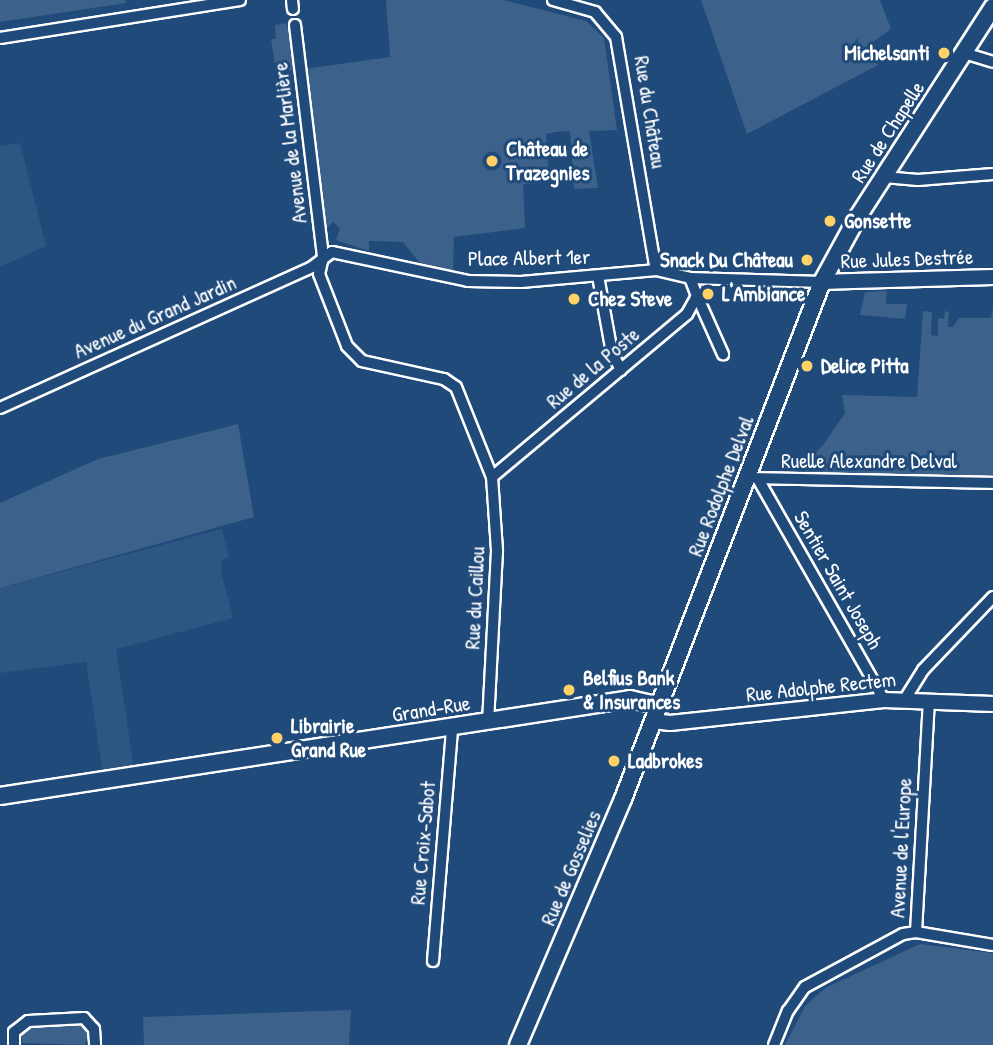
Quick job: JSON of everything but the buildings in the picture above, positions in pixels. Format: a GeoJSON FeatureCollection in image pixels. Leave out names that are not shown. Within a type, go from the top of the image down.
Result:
{"type":"FeatureCollection","features":[{"type":"Feature","properties":{"kind":"main road","name":"Rue de Chapelle"},"geometry":{"type":"LineString","coordinates":[[822,282],[884,177],[993,7]]}},
{"type":"Feature","properties":{"kind":"main road","name":"Rue Rodolphe Delval"},"geometry":{"type":"LineString","coordinates":[[660,706],[752,477],[822,282]]}},
{"type":"Feature","properties":{"kind":"main road","name":"Grand-Rue"},"geometry":{"type":"LineString","coordinates":[[0,796],[630,699],[660,706]]}},
{"type":"Feature","properties":{"kind":"main road","name":"Rue de Gosselies"},"geometry":{"type":"LineString","coordinates":[[518,1045],[660,706]]}},
{"type":"Feature","properties":{"kind":"street"},"geometry":{"type":"LineString","coordinates":[[0,38],[201,3],[240,0]]}},
{"type":"Feature","properties":{"kind":"street","name":"Rue du Château"},"geometry":{"type":"LineString","coordinates":[[553,0],[595,12],[616,37],[656,270]]}},
{"type":"Feature","properties":{"kind":"street","name":"Avenue de la Marlière"},"geometry":{"type":"LineString","coordinates":[[295,25],[323,257],[319,274],[347,346],[362,360],[444,379],[456,387],[492,477]]}},
{"type":"Feature","properties":{"kind":"street"},"geometry":{"type":"LineString","coordinates":[[964,53],[993,62]]}},
{"type":"Feature","properties":{"kind":"street"},"geometry":{"type":"LineString","coordinates":[[884,177],[918,180],[993,174]]}},
{"type":"Feature","properties":{"kind":"street","name":"Place Albert 1er"},"geometry":{"type":"LineString","coordinates":[[323,257],[332,252],[468,281],[598,276],[656,270],[690,278],[822,282]]}},
{"type":"Feature","properties":{"kind":"street","name":"Avenue du Grand Jardin"},"geometry":{"type":"LineString","coordinates":[[0,408],[312,267],[323,257]]}},
{"type":"Feature","properties":{"kind":"street"},"geometry":{"type":"LineString","coordinates":[[598,276],[612,353],[621,370]]}},
{"type":"Feature","properties":{"kind":"street","name":"Rue Jules Destrée"},"geometry":{"type":"LineString","coordinates":[[822,282],[993,277]]}},
{"type":"Feature","properties":{"kind":"street"},"geometry":{"type":"LineString","coordinates":[[690,278],[723,354]]}},
{"type":"Feature","properties":{"kind":"street","name":"Rue de la Poste"},"geometry":{"type":"LineString","coordinates":[[492,477],[687,314],[698,296]]}},
{"type":"Feature","properties":{"kind":"street","name":"Rue du Caillou"},"geometry":{"type":"LineString","coordinates":[[488,722],[497,551],[492,477]]}},
{"type":"Feature","properties":{"kind":"street","name":"Ruelle Alexandre Delval"},"geometry":{"type":"LineString","coordinates":[[752,477],[993,483]]}},
{"type":"Feature","properties":{"kind":"street","name":"Sentier Saint Joseph"},"geometry":{"type":"LineString","coordinates":[[752,477],[884,700]]}},
{"type":"Feature","properties":{"kind":"street"},"geometry":{"type":"LineString","coordinates":[[905,699],[923,670],[993,597]]}},
{"type":"Feature","properties":{"kind":"street","name":"Rue Adolphe Rectem"},"geometry":{"type":"LineString","coordinates":[[654,721],[670,723],[884,700],[993,704]]}},
{"type":"Feature","properties":{"kind":"street","name":"Avenue de l'Europe"},"geometry":{"type":"LineString","coordinates":[[774,1045],[788,1011],[805,987],[903,934],[916,932],[929,701]]}},
{"type":"Feature","properties":{"kind":"street","name":"Rue Croix-Sabot"},"geometry":{"type":"LineString","coordinates":[[433,961],[452,728]]}},
{"type":"Feature","properties":{"kind":"street"},"geometry":{"type":"LineString","coordinates":[[916,932],[993,945]]}},
{"type":"Feature","properties":{"kind":"street"},"geometry":{"type":"LineString","coordinates":[[14,1045],[14,1032],[29,1021],[84,1018],[94,1029],[94,1045]]}},
{"type":"Feature","properties":{"kind":"shaded area"},"geometry":{"type":"Polygon","coordinates":[[[0,0],[125,0],[126,3],[0,22],[0,0]]]}},
{"type":"Feature","properties":{"kind":"shaded area"},"geometry":{"type":"Polygon","coordinates":[[[386,0],[503,0],[586,21],[604,38],[617,130],[589,131],[598,188],[574,189],[570,131],[556,132],[546,134],[549,183],[523,184],[525,228],[454,237],[453,271],[419,262],[403,242],[369,241],[369,251],[336,240],[340,228],[333,222],[324,231],[305,69],[390,57],[386,0]]]}},
{"type":"Feature","properties":{"kind":"shaded area"},"geometry":{"type":"Polygon","coordinates":[[[701,0],[880,0],[891,29],[872,43],[878,65],[747,134],[701,0]]]}},
{"type":"Feature","properties":{"kind":"shaded area"},"geometry":{"type":"Polygon","coordinates":[[[287,23],[294,70],[276,73],[271,39],[276,39],[275,25],[287,23]]]}},
{"type":"Feature","properties":{"kind":"shaded area"},"geometry":{"type":"Polygon","coordinates":[[[20,143],[46,246],[0,267],[0,146],[20,143]]]}},
{"type":"Feature","properties":{"kind":"shaded area"},"geometry":{"type":"Polygon","coordinates":[[[887,291],[886,304],[907,304],[905,319],[860,315],[865,292],[887,291]]]}},
{"type":"Feature","properties":{"kind":"shaded area"},"geometry":{"type":"Polygon","coordinates":[[[993,308],[993,479],[777,476],[809,459],[824,444],[845,413],[842,395],[917,397],[923,311],[932,312],[931,335],[938,336],[938,318],[944,319],[945,311],[949,312],[948,327],[953,327],[959,318],[991,318],[993,308]]]}},
{"type":"Feature","properties":{"kind":"shaded area"},"geometry":{"type":"Polygon","coordinates":[[[238,424],[254,517],[0,588],[0,503],[98,459],[238,424]]]}},
{"type":"Feature","properties":{"kind":"shaded area"},"geometry":{"type":"Polygon","coordinates":[[[222,529],[229,557],[221,560],[222,575],[233,618],[116,649],[135,775],[104,780],[86,662],[0,673],[0,588],[222,529]]]}},
{"type":"Feature","properties":{"kind":"shaded area"},"geometry":{"type":"Polygon","coordinates":[[[920,944],[993,953],[993,1045],[785,1045],[805,1006],[825,988],[920,944]]]}},
{"type":"Feature","properties":{"kind":"shaded area"},"geometry":{"type":"Polygon","coordinates":[[[351,1010],[349,1045],[144,1045],[143,1017],[351,1010]]]}},
{"type":"Feature","properties":{"kind":"shaded area"},"geometry":{"type":"Polygon","coordinates":[[[79,1023],[88,1032],[85,1045],[22,1043],[22,1035],[30,1028],[79,1023]]]}},
{"type":"Feature","properties":{"kind":"place","name":"Michelsanti"},"geometry":{"type":"Point","coordinates":[944,53]}},
{"type":"Feature","properties":{"kind":"place","name":"Château de Trazegnies"},"geometry":{"type":"Point","coordinates":[492,161]}},
{"type":"Feature","properties":{"kind":"place","name":"Gonsette"},"geometry":{"type":"Point","coordinates":[830,221]}},
{"type":"Feature","properties":{"kind":"place","name":"Snack Du Château"},"geometry":{"type":"Point","coordinates":[807,260]}},
{"type":"Feature","properties":{"kind":"place","name":"L'Ambiance"},"geometry":{"type":"Point","coordinates":[708,294]}},
{"type":"Feature","properties":{"kind":"place","name":"Chez Steve"},"geometry":{"type":"Point","coordinates":[574,299]}},
{"type":"Feature","properties":{"kind":"place","name":"Delice Pitta"},"geometry":{"type":"Point","coordinates":[807,366]}},
{"type":"Feature","properties":{"kind":"place","name":"Belfius Bank & Insurances"},"geometry":{"type":"Point","coordinates":[569,690]}},
{"type":"Feature","properties":{"kind":"place","name":"Librairie Grand Rue"},"geometry":{"type":"Point","coordinates":[277,738]}},
{"type":"Feature","properties":{"kind":"place","name":"Ladbrokes"},"geometry":{"type":"Point","coordinates":[614,761]}}]}
